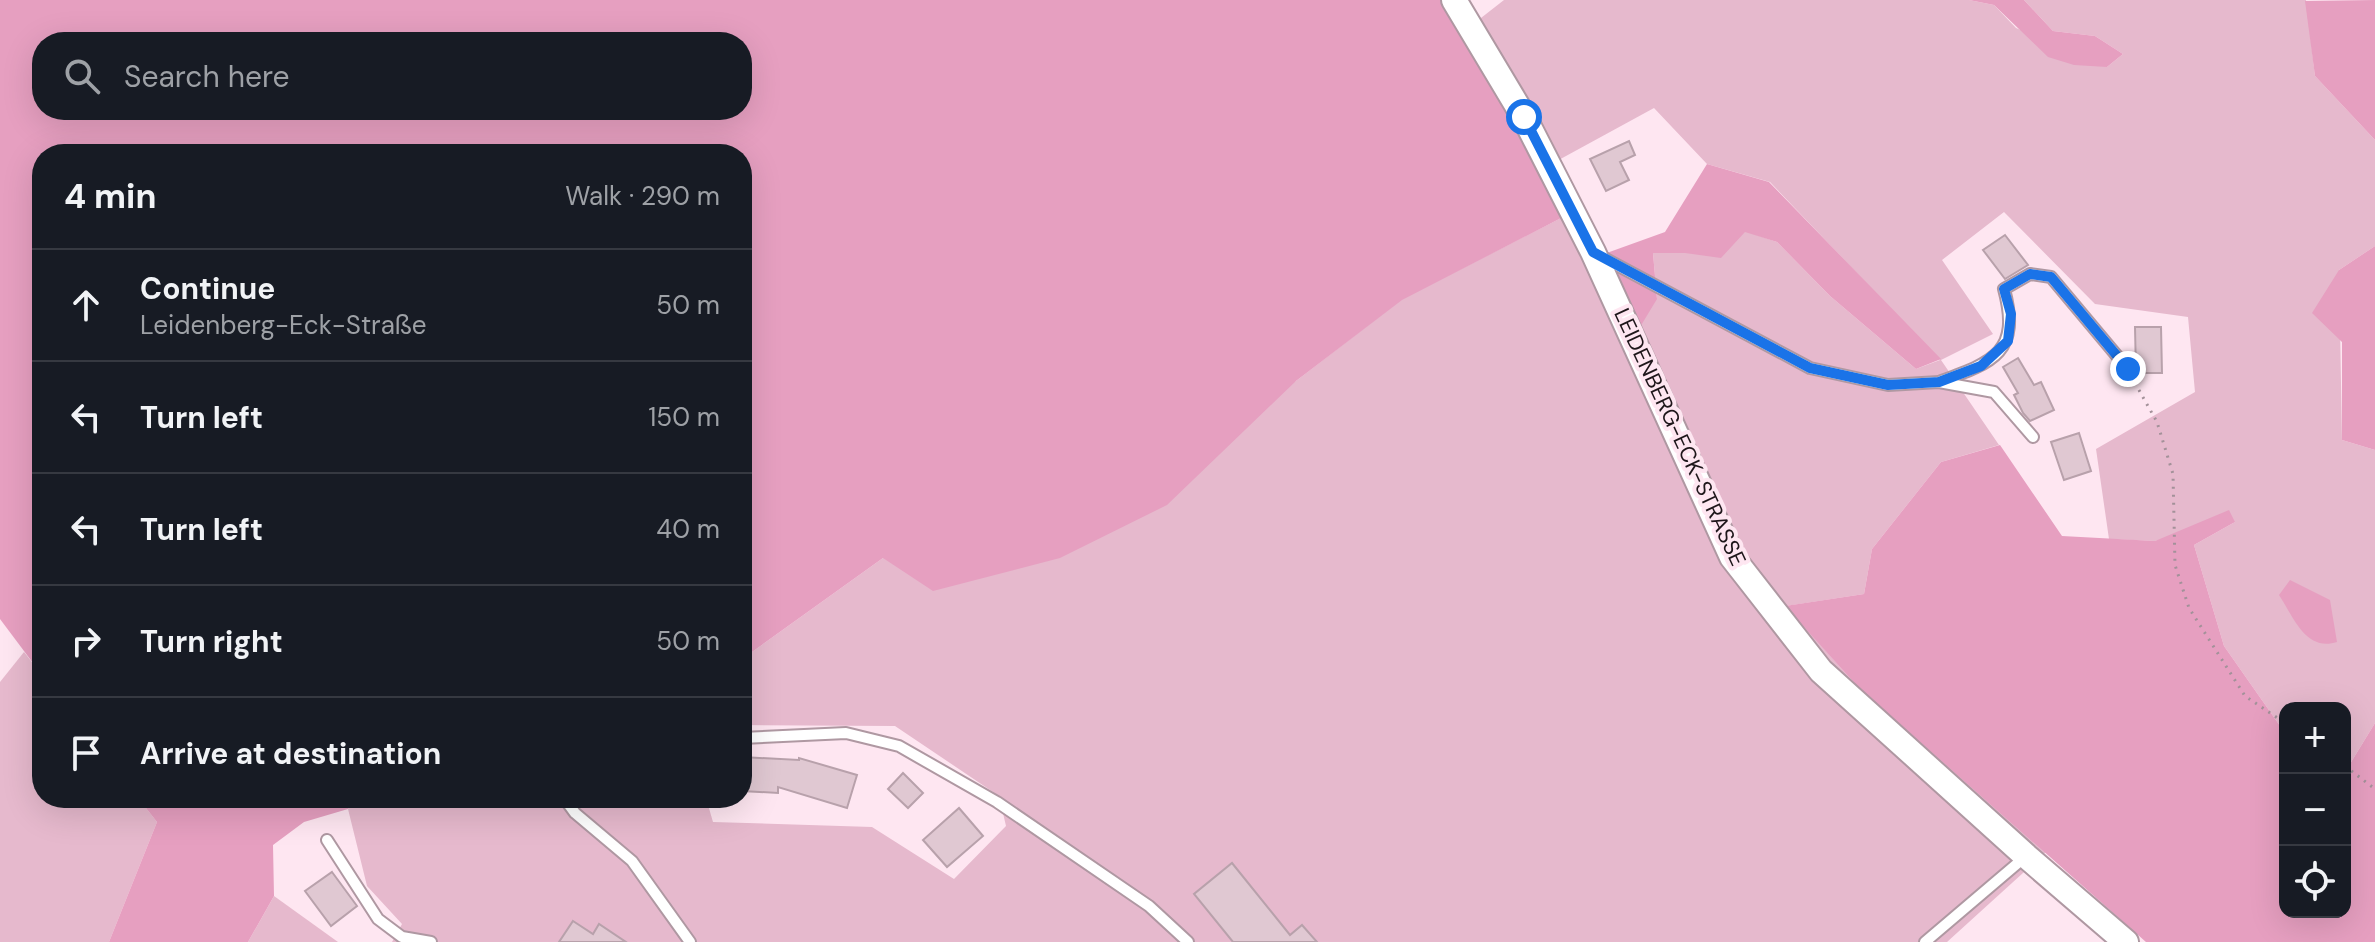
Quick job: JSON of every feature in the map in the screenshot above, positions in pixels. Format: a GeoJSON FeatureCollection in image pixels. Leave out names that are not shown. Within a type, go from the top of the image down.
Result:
{"type":"FeatureCollection","features":[{"type":"Feature","properties":{"kind":"street","name":"LEIDENBERG-ECK-STRASSE"},"geometry":{"type":"LineString","coordinates":[[1454,0],[1524,117],[1593,252],[1732,557],[1821,671],[2126,942]]}},
{"type":"Feature","properties":{"kind":"lane"},"geometry":{"type":"LineString","coordinates":[[1593,252],[1810,368],[1888,385],[1939,382],[1994,392],[2033,437]]}},
{"type":"Feature","properties":{"kind":"lane"},"geometry":{"type":"LineString","coordinates":[[1939,382],[1981,366],[2008,341],[2011,314],[2004,289],[2030,274],[2051,277],[2128,369]]}},
{"type":"Feature","properties":{"kind":"lane"},"geometry":{"type":"LineString","coordinates":[[752,738],[846,733],[899,746],[997,802],[1149,906],[1188,942]]}},
{"type":"Feature","properties":{"kind":"lane"},"geometry":{"type":"LineString","coordinates":[[571,808],[632,861],[690,942]]}},
{"type":"Feature","properties":{"kind":"lane"},"geometry":{"type":"LineString","coordinates":[[327,840],[378,919],[402,937],[431,942]]}},
{"type":"Feature","properties":{"kind":"lane"},"geometry":{"type":"LineString","coordinates":[[1925,942],[2026,856]]}},
{"type":"Feature","properties":{"kind":"path"},"geometry":{"type":"LineString","coordinates":[[2128,369],[2157,422],[2173,474],[2175,565],[2189,608],[2245,696],[2279,719]]}},
{"type":"Feature","properties":{"kind":"path"},"geometry":{"type":"LineString","coordinates":[[2351,771],[2375,789]]}},
{"type":"Feature","properties":{"kind":"shaded area"},"geometry":{"type":"Polygon","coordinates":[[[0,0],[1442,0],[1544,168],[1565,216],[1402,300],[1296,381],[1167,505],[1060,558],[933,591],[883,558],[752,652],[752,144],[32,144],[32,662],[0,619],[0,0]]]}},
{"type":"Feature","properties":{"kind":"shaded area"},"geometry":{"type":"Polygon","coordinates":[[[1504,0],[1969,0],[1994,5],[2016,28],[2107,67],[2123,54],[2095,36],[2053,31],[2024,0],[2306,0],[2315,76],[2375,140],[2375,246],[2339,270],[2342,440],[2375,450],[2375,723],[2351,762],[2351,702],[2279,702],[2279,724],[2224,646],[2194,545],[2235,522],[2155,541],[2109,539],[2096,449],[2195,392],[2188,317],[2095,304],[2004,212],[1942,260],[1993,334],[1941,360],[1999,445],[1941,462],[1872,549],[1864,594],[1786,606],[1859,688],[2046,852],[1947,942],[392,942],[402,924],[367,886],[349,808],[709,808],[713,822],[872,827],[954,879],[1006,826],[999,796],[895,726],[752,725],[752,652],[883,558],[1296,381],[1402,299],[1565,216],[1657,299],[1653,253],[1685,253],[1745,231],[1777,242],[1830,296],[1916,369],[1940,360],[1770,182],[1707,164],[1654,108],[1544,168],[1463,32],[1504,0]]]}},
{"type":"Feature","properties":{"kind":"shaded area"},"geometry":{"type":"Polygon","coordinates":[[[1969,0],[2024,0],[2053,31],[2095,36],[2123,54],[2107,67],[2074,65],[2048,57],[1994,5],[1969,0]]]}},
{"type":"Feature","properties":{"kind":"shaded area"},"geometry":{"type":"Polygon","coordinates":[[[2375,0],[2375,140],[2315,76],[2305,1],[2375,0]]]}},
{"type":"Feature","properties":{"kind":"shaded area"},"geometry":{"type":"Polygon","coordinates":[[[1707,164],[1769,182],[1941,359],[1916,369],[1830,296],[1777,242],[1745,232],[1721,258],[1653,253],[1657,299],[1637,332],[1590,259],[1665,232],[1707,164]]]}},
{"type":"Feature","properties":{"kind":"shaded area"},"geometry":{"type":"Polygon","coordinates":[[[2375,246],[2375,450],[2342,440],[2342,342],[2312,313],[2339,270],[2375,246]]]}},
{"type":"Feature","properties":{"kind":"shaded area"},"geometry":{"type":"Polygon","coordinates":[[[2000,445],[2062,536],[2155,541],[2229,510],[2235,522],[2194,545],[2224,646],[2279,724],[2279,918],[2351,918],[2351,762],[2375,723],[2375,942],[2146,942],[1859,688],[1785,606],[1864,594],[1872,549],[1941,462],[2000,445]]]}},
{"type":"Feature","properties":{"kind":"shaded area"},"geometry":{"type":"Polygon","coordinates":[[[2290,580],[2330,600],[2337,642],[2317,642],[2302,631],[2279,595],[2290,580]]]}},
{"type":"Feature","properties":{"kind":"shaded area"},"geometry":{"type":"Polygon","coordinates":[[[24,652],[32,662],[32,808],[146,808],[157,822],[109,942],[0,942],[0,682],[24,652]]]}},
{"type":"Feature","properties":{"kind":"shaded area"},"geometry":{"type":"Polygon","coordinates":[[[146,808],[349,808],[304,822],[273,845],[274,896],[248,942],[109,942],[157,822],[146,808]]]}},
{"type":"Feature","properties":{"kind":"shaded area"},"geometry":{"type":"Polygon","coordinates":[[[274,896],[338,942],[248,942],[274,896]]]}},
{"type":"Feature","properties":{"kind":"building"},"geometry":{"type":"Polygon","coordinates":[[[1629,141],[1635,155],[1620,162],[1629,180],[1606,191],[1590,159],[1629,141]]]}},
{"type":"Feature","properties":{"kind":"building"},"geometry":{"type":"Polygon","coordinates":[[[2005,235],[2028,265],[2005,279],[1983,250],[2005,235]]]}},
{"type":"Feature","properties":{"kind":"building"},"geometry":{"type":"Polygon","coordinates":[[[2135,327],[2161,327],[2162,373],[2136,373],[2135,327]]]}},
{"type":"Feature","properties":{"kind":"building"},"geometry":{"type":"Polygon","coordinates":[[[2018,358],[2034,385],[2041,382],[2054,410],[2030,421],[2014,395],[2018,393],[2003,367],[2018,358]]]}},
{"type":"Feature","properties":{"kind":"building"},"geometry":{"type":"Polygon","coordinates":[[[2079,433],[2091,471],[2064,480],[2051,442],[2079,433]]]}},
{"type":"Feature","properties":{"kind":"building"},"geometry":{"type":"Polygon","coordinates":[[[752,758],[799,758],[857,775],[847,808],[778,787],[778,793],[752,792],[752,758]]]}},
{"type":"Feature","properties":{"kind":"building"},"geometry":{"type":"Polygon","coordinates":[[[903,773],[923,793],[908,808],[888,789],[903,773]]]}},
{"type":"Feature","properties":{"kind":"building"},"geometry":{"type":"Polygon","coordinates":[[[959,808],[983,836],[947,867],[923,840],[959,808]]]}},
{"type":"Feature","properties":{"kind":"building"},"geometry":{"type":"Polygon","coordinates":[[[1232,863],[1290,935],[1302,925],[1317,942],[1233,942],[1194,894],[1232,863]]]}},
{"type":"Feature","properties":{"kind":"building"},"geometry":{"type":"Polygon","coordinates":[[[332,872],[357,906],[331,926],[305,891],[332,872]]]}},
{"type":"Feature","properties":{"kind":"building"},"geometry":{"type":"Polygon","coordinates":[[[573,921],[593,934],[599,924],[626,942],[559,942],[573,921]]]}},
{"type":"Feature","properties":{"kind":"route"},"geometry":{"type":"LineString","coordinates":[[1524,117],[1593,252],[1810,368],[1888,385],[1939,382],[1981,366],[2008,341],[2011,314],[2004,289],[2030,274],[2051,277],[2128,369]]}}]}
